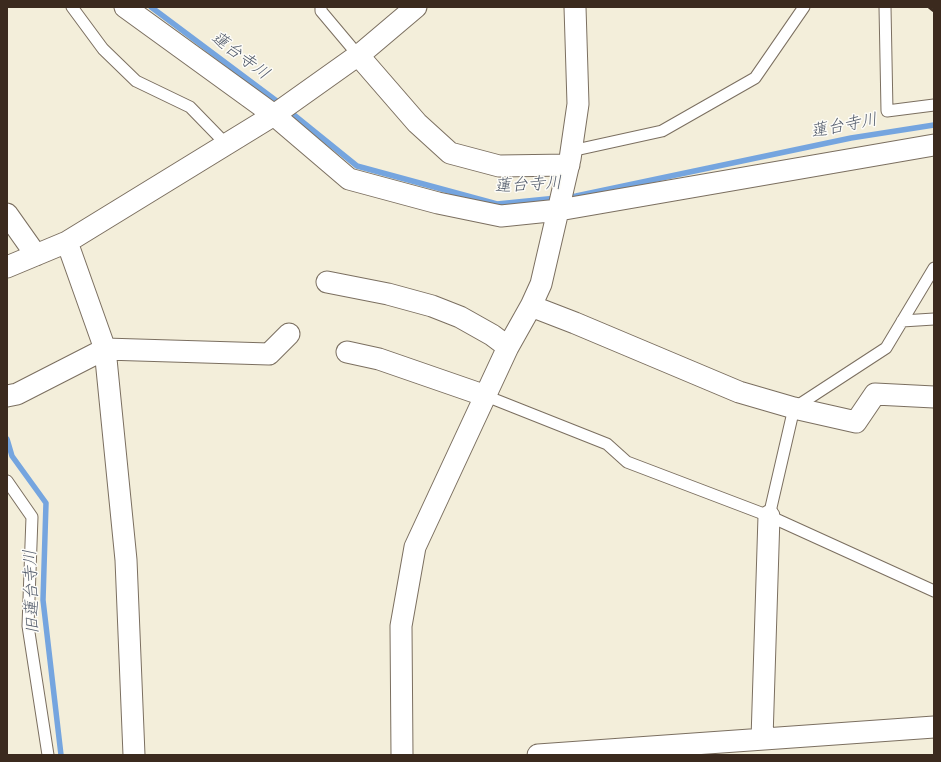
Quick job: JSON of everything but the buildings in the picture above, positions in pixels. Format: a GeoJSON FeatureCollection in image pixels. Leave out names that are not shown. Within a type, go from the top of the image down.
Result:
{"type":"FeatureCollection","features":[{"type":"Feature","properties":{"kind":"street"},"geometry":{"type":"LineString","coordinates":[[125,7],[274,115],[350,179],[438,203],[501,216],[559,210],[934,145]]}},
{"type":"Feature","properties":{"kind":"street"},"geometry":{"type":"LineString","coordinates":[[7,267],[67,242],[274,115],[358,55],[416,7]]}},
{"type":"Feature","properties":{"kind":"street"},"geometry":{"type":"LineString","coordinates":[[402,755],[401,626],[414,547],[508,347],[531,306],[541,284],[570,158],[578,104],[574,7]]}},
{"type":"Feature","properties":{"kind":"street"},"geometry":{"type":"LineString","coordinates":[[358,55],[417,123],[450,153],[498,166],[570,158]]}},
{"type":"Feature","properties":{"kind":"street"},"geometry":{"type":"LineString","coordinates":[[7,214],[36,255]]}},
{"type":"Feature","properties":{"kind":"street"},"geometry":{"type":"LineString","coordinates":[[67,242],[106,349],[126,560],[134,755]]}},
{"type":"Feature","properties":{"kind":"street"},"geometry":{"type":"LineString","coordinates":[[327,282],[388,294],[432,306],[460,317],[492,335],[508,347]]}},
{"type":"Feature","properties":{"kind":"street"},"geometry":{"type":"LineString","coordinates":[[531,306],[739,392],[794,408],[856,422],[875,394],[934,397]]}},
{"type":"Feature","properties":{"kind":"street"},"geometry":{"type":"LineString","coordinates":[[7,396],[16,394],[106,349],[269,354],[289,334]]}},
{"type":"Feature","properties":{"kind":"street"},"geometry":{"type":"LineString","coordinates":[[347,352],[379,359],[486,396]]}},
{"type":"Feature","properties":{"kind":"street"},"geometry":{"type":"LineString","coordinates":[[762,739],[769,516]]}},
{"type":"Feature","properties":{"kind":"street"},"geometry":{"type":"LineString","coordinates":[[538,755],[934,727]]}},
{"type":"Feature","properties":{"kind":"lane"},"geometry":{"type":"LineString","coordinates":[[72,7],[103,49],[136,81],[190,107],[226,144]]}},
{"type":"Feature","properties":{"kind":"lane"},"geometry":{"type":"LineString","coordinates":[[321,7],[321,11],[358,55]]}},
{"type":"Feature","properties":{"kind":"lane"},"geometry":{"type":"LineString","coordinates":[[570,158],[662,131],[755,78],[804,7]]}},
{"type":"Feature","properties":{"kind":"lane"},"geometry":{"type":"LineString","coordinates":[[885,7],[887,111],[934,105]]}},
{"type":"Feature","properties":{"kind":"lane"},"geometry":{"type":"LineString","coordinates":[[769,516],[794,408],[886,348],[934,268]]}},
{"type":"Feature","properties":{"kind":"lane"},"geometry":{"type":"LineString","coordinates":[[902,321],[934,320]]}},
{"type":"Feature","properties":{"kind":"lane"},"geometry":{"type":"LineString","coordinates":[[486,396],[607,444],[627,462],[769,516],[934,591]]}},
{"type":"Feature","properties":{"kind":"lane"},"geometry":{"type":"LineString","coordinates":[[7,481],[32,517],[28,626],[48,755]]}},
{"type":"Feature","properties":{"kind":"waterway","name":"蓮台寺川"},"geometry":{"type":"LineString","coordinates":[[151,7],[282,105]]}},
{"type":"Feature","properties":{"kind":"waterway","name":"蓮台寺川"},"geometry":{"type":"LineString","coordinates":[[289,111],[357,166],[497,204],[557,198]]}},
{"type":"Feature","properties":{"kind":"waterway","name":"蓮台寺川"},"geometry":{"type":"LineString","coordinates":[[565,197],[576,196],[851,138],[934,125]]}},
{"type":"Feature","properties":{"kind":"waterway","name":"旧蓮台寺川"},"geometry":{"type":"LineString","coordinates":[[7,439],[12,456],[46,503],[43,600],[61,755]]}},
{"type":"Feature","properties":{"kind":"railway"},"geometry":{"type":"LineString","coordinates":[[929,7],[934,11]]}}]}
